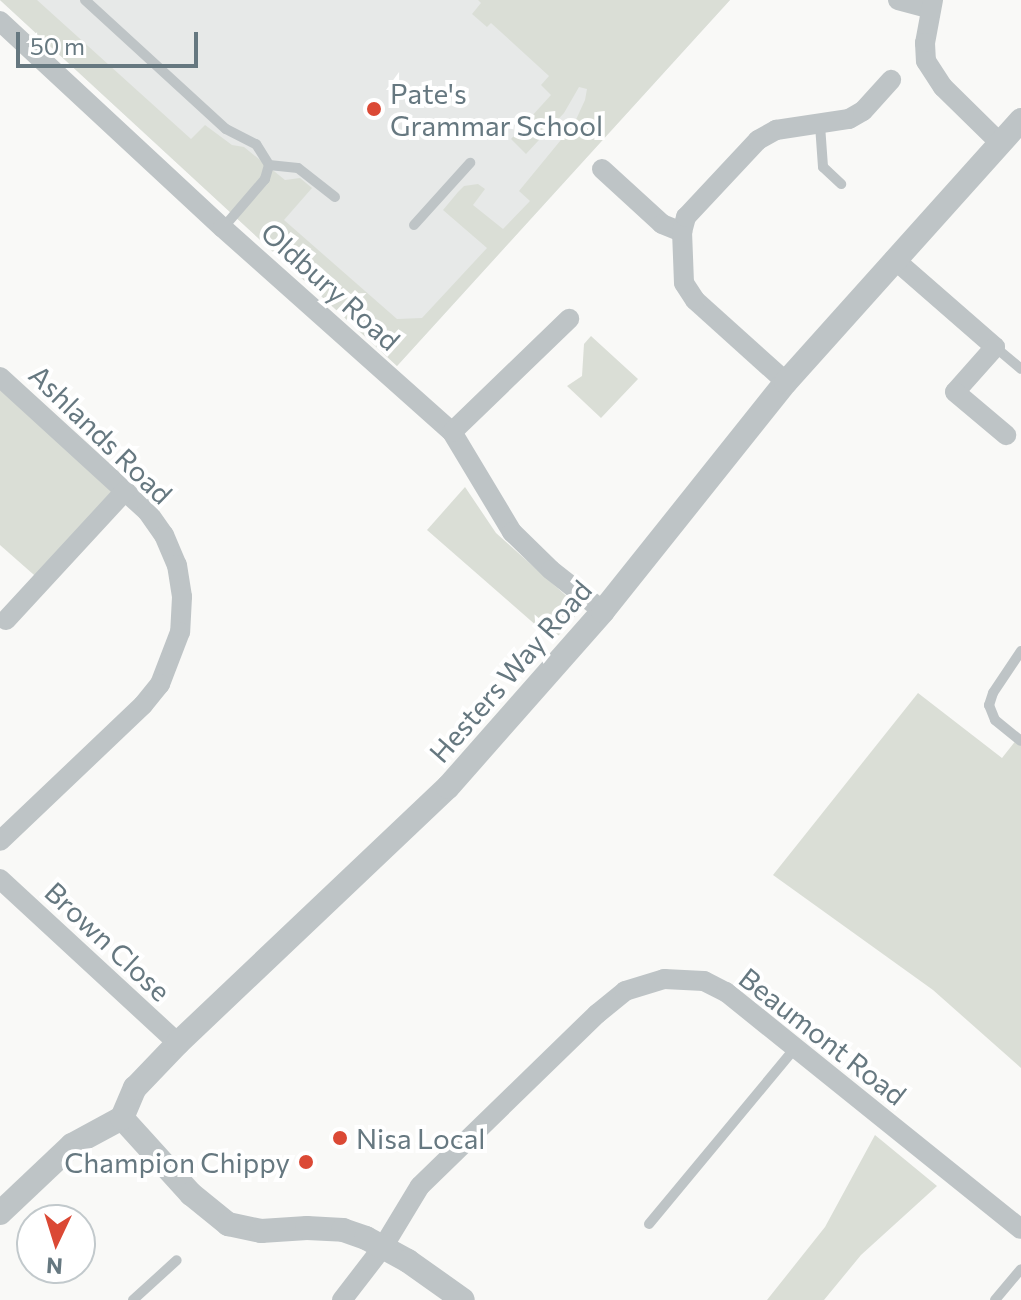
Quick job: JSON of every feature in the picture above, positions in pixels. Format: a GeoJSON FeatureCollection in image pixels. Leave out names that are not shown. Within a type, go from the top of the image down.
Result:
{"type":"FeatureCollection","features":[{"type":"Feature","properties":{"kind":"street"},"geometry":{"type":"LineString","coordinates":[[898,0],[932,4],[925,43],[926,61],[933,74],[999,142]]}},
{"type":"Feature","properties":{"kind":"street","name":"Oldbury Road"},"geometry":{"type":"LineString","coordinates":[[0,21],[223,228],[452,432],[512,532],[551,570],[603,611]]}},
{"type":"Feature","properties":{"kind":"street"},"geometry":{"type":"LineString","coordinates":[[786,382],[695,300],[684,283],[681,269],[682,232],[686,217],[758,140],[776,130],[849,119],[863,111],[891,80]]}},
{"type":"Feature","properties":{"kind":"street","name":"Hesters Way Road"},"geometry":{"type":"LineString","coordinates":[[122,1118],[135,1088],[178,1043],[448,787],[603,611],[786,382],[1021,120]]}},
{"type":"Feature","properties":{"kind":"street"},"geometry":{"type":"LineString","coordinates":[[602,169],[662,224],[682,232]]}},
{"type":"Feature","properties":{"kind":"street"},"geometry":{"type":"LineString","coordinates":[[894,259],[995,347],[955,392],[1006,435]]}},
{"type":"Feature","properties":{"kind":"street"},"geometry":{"type":"LineString","coordinates":[[452,432],[569,319]]}},
{"type":"Feature","properties":{"kind":"street","name":"Ashlands Road"},"geometry":{"type":"LineString","coordinates":[[0,377],[147,511],[164,535],[177,565],[182,597],[180,632],[160,684],[143,705],[0,841]]}},
{"type":"Feature","properties":{"kind":"street"},"geometry":{"type":"LineString","coordinates":[[6,620],[125,491]]}},
{"type":"Feature","properties":{"kind":"street","name":"Brown Close"},"geometry":{"type":"LineString","coordinates":[[0,879],[178,1043]]}},
{"type":"Feature","properties":{"kind":"street","name":"Beaumont Road"},"geometry":{"type":"LineString","coordinates":[[342,1300],[383,1247],[420,1186],[597,1014],[625,991],[664,979],[704,981],[726,992],[1021,1229]]}},
{"type":"Feature","properties":{"kind":"street"},"geometry":{"type":"LineString","coordinates":[[0,1213],[72,1145],[122,1118],[191,1194],[228,1224],[261,1231],[307,1228],[343,1230],[383,1247],[463,1300]]}},
{"type":"Feature","properties":{"kind":"lane"},"geometry":{"type":"LineString","coordinates":[[85,0],[226,129],[256,144],[269,165],[265,179],[223,228]]}},
{"type":"Feature","properties":{"kind":"lane"},"geometry":{"type":"LineString","coordinates":[[820,125],[823,167],[841,184]]}},
{"type":"Feature","properties":{"kind":"lane"},"geometry":{"type":"LineString","coordinates":[[414,225],[470,163]]}},
{"type":"Feature","properties":{"kind":"lane"},"geometry":{"type":"LineString","coordinates":[[269,165],[298,168],[335,197]]}},
{"type":"Feature","properties":{"kind":"lane"},"geometry":{"type":"LineString","coordinates":[[995,347],[1021,369]]}},
{"type":"Feature","properties":{"kind":"lane"},"geometry":{"type":"LineString","coordinates":[[1021,651],[993,693],[989,705],[995,720],[1021,741]]}},
{"type":"Feature","properties":{"kind":"lane"},"geometry":{"type":"LineString","coordinates":[[649,1224],[795,1048]]}},
{"type":"Feature","properties":{"kind":"lane"},"geometry":{"type":"LineString","coordinates":[[133,1300],[177,1260]]}},
{"type":"Feature","properties":{"kind":"lane"},"geometry":{"type":"LineString","coordinates":[[995,1300],[1021,1269]]}},
{"type":"Feature","properties":{"kind":"shaded area","name":"Pate's Grammar School"},"geometry":{"type":"Polygon","coordinates":[[[0,0],[730,0],[397,366],[0,0]]]}},
{"type":"Feature","properties":{"kind":"shaded area"},"geometry":{"type":"Polygon","coordinates":[[[0,0],[37,0],[191,139],[205,125],[232,145],[244,147],[285,180],[300,178],[312,188],[284,220],[397,319],[422,318],[487,248],[443,210],[458,192],[464,186],[478,184],[485,189],[473,205],[503,229],[530,201],[519,191],[574,124],[585,100],[587,89],[579,87],[564,113],[526,154],[511,139],[551,95],[541,85],[549,76],[491,23],[487,27],[472,14],[481,3],[478,0],[730,0],[397,366],[0,0]]]}},
{"type":"Feature","properties":{"kind":"shaded area"},"geometry":{"type":"Polygon","coordinates":[[[591,336],[638,379],[601,418],[567,386],[582,376],[584,344],[591,336]]]}},
{"type":"Feature","properties":{"kind":"shaded area"},"geometry":{"type":"Polygon","coordinates":[[[0,377],[125,491],[42,582],[0,545],[0,377]]]}},
{"type":"Feature","properties":{"kind":"shaded area"},"geometry":{"type":"Polygon","coordinates":[[[465,487],[496,533],[581,609],[554,641],[427,530],[465,487]]]}},
{"type":"Feature","properties":{"kind":"shaded area"},"geometry":{"type":"Polygon","coordinates":[[[918,693],[1002,758],[1021,734],[1021,1068],[933,990],[773,875],[918,693]]]}},
{"type":"Feature","properties":{"kind":"shaded area"},"geometry":{"type":"Polygon","coordinates":[[[875,1135],[937,1186],[861,1255],[824,1300],[767,1300],[825,1227],[875,1135]]]}},
{"type":"Feature","properties":{"kind":"place","name":"Pate's Grammar School"},"geometry":{"type":"Point","coordinates":[374,109]}},
{"type":"Feature","properties":{"kind":"place","name":"Nisa Local"},"geometry":{"type":"Point","coordinates":[340,1138]}},
{"type":"Feature","properties":{"kind":"place","name":"Champion Chippy"},"geometry":{"type":"Point","coordinates":[306,1162]}}]}
